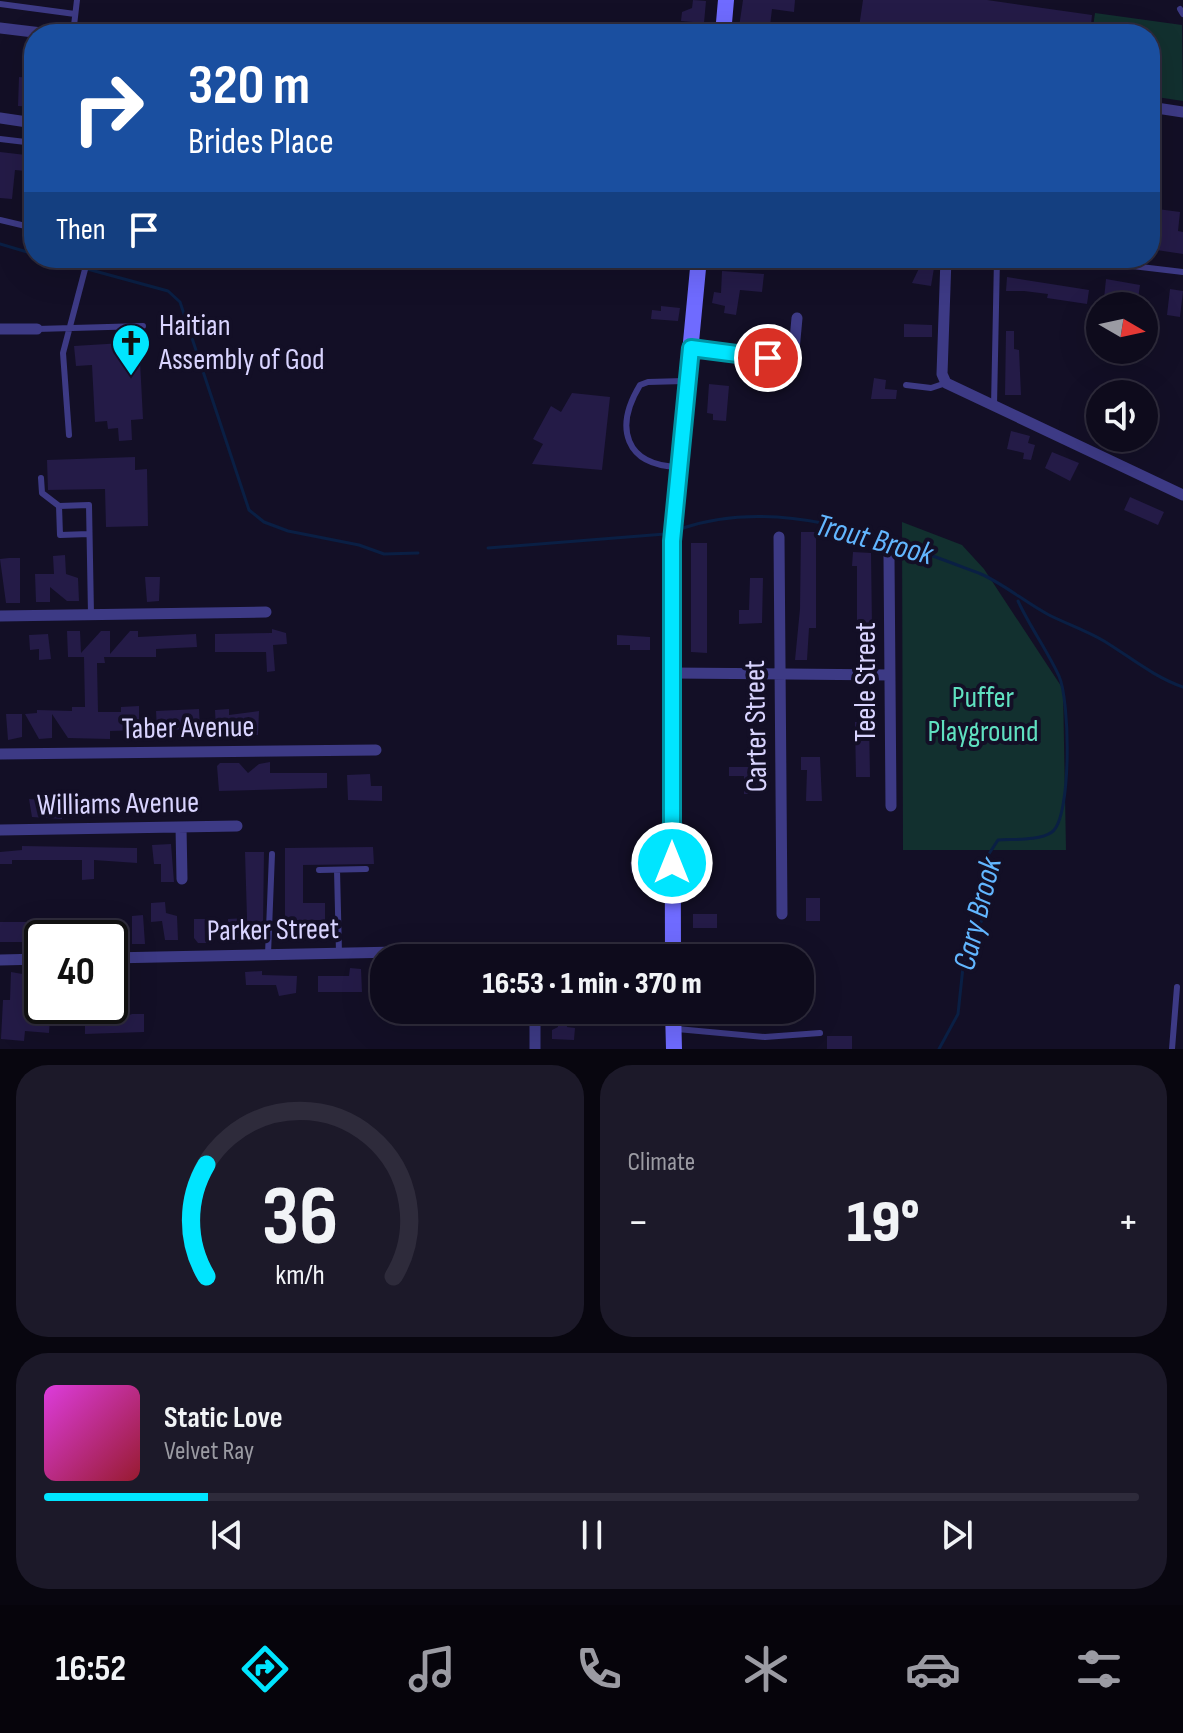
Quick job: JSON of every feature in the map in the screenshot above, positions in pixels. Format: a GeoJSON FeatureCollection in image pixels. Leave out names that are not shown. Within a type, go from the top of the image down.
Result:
{"type":"FeatureCollection","features":[{"type":"Feature","properties":{"kind":"street"},"geometry":{"type":"LineString","coordinates":[[724,24],[726,0]]}},
{"type":"Feature","properties":{"kind":"street"},"geometry":{"type":"LineString","coordinates":[[0,28],[24,31]]}},
{"type":"Feature","properties":{"kind":"street"},"geometry":{"type":"LineString","coordinates":[[1160,109],[1183,112]]}},
{"type":"Feature","properties":{"kind":"street"},"geometry":{"type":"LineString","coordinates":[[0,118],[24,122]]}},
{"type":"Feature","properties":{"kind":"street"},"geometry":{"type":"LineString","coordinates":[[673,944],[672,541],[698,268]]}},
{"type":"Feature","properties":{"kind":"street"},"geometry":{"type":"LineString","coordinates":[[946,268],[942,374],[946,383],[1183,495]]}},
{"type":"Feature","properties":{"kind":"street"},"geometry":{"type":"LineString","coordinates":[[691,348],[793,361],[797,318]]}},
{"type":"Feature","properties":{"kind":"street"},"geometry":{"type":"LineString","coordinates":[[0,329],[37,329]]}},
{"type":"Feature","properties":{"kind":"street","name":"Carter Street"},"geometry":{"type":"LineString","coordinates":[[779,537],[782,914]]}},
{"type":"Feature","properties":{"kind":"street","name":"Teele Street"},"geometry":{"type":"LineString","coordinates":[[889,557],[891,806]]}},
{"type":"Feature","properties":{"kind":"street"},"geometry":{"type":"LineString","coordinates":[[0,616],[266,612]]}},
{"type":"Feature","properties":{"kind":"street"},"geometry":{"type":"LineString","coordinates":[[671,673],[890,675]]}},
{"type":"Feature","properties":{"kind":"street","name":"Taber Avenue"},"geometry":{"type":"LineString","coordinates":[[0,754],[376,750]]}},
{"type":"Feature","properties":{"kind":"street","name":"Williams Avenue"},"geometry":{"type":"LineString","coordinates":[[0,830],[237,826]]}},
{"type":"Feature","properties":{"kind":"street"},"geometry":{"type":"LineString","coordinates":[[181,827],[182,879]]}},
{"type":"Feature","properties":{"kind":"street","name":"Parker Street"},"geometry":{"type":"LineString","coordinates":[[128,958],[370,952]]}},
{"type":"Feature","properties":{"kind":"street"},"geometry":{"type":"LineString","coordinates":[[0,960],[24,959]]}},
{"type":"Feature","properties":{"kind":"street"},"geometry":{"type":"LineString","coordinates":[[535,1024],[535,1049]]}},
{"type":"Feature","properties":{"kind":"street"},"geometry":{"type":"LineString","coordinates":[[673,1024],[674,1049]]}},
{"type":"Feature","properties":{"kind":"lane"},"geometry":{"type":"LineString","coordinates":[[74,24],[77,0]]}},
{"type":"Feature","properties":{"kind":"lane"},"geometry":{"type":"LineString","coordinates":[[0,4],[75,14]]}},
{"type":"Feature","properties":{"kind":"lane"},"geometry":{"type":"LineString","coordinates":[[0,139],[24,142]]}},
{"type":"Feature","properties":{"kind":"lane"},"geometry":{"type":"LineString","coordinates":[[0,220],[24,226]]}},
{"type":"Feature","properties":{"kind":"lane"},"geometry":{"type":"LineString","coordinates":[[69,435],[63,353],[84,268]]}},
{"type":"Feature","properties":{"kind":"lane"},"geometry":{"type":"LineString","coordinates":[[994,406],[997,268]]}},
{"type":"Feature","properties":{"kind":"lane"},"geometry":{"type":"LineString","coordinates":[[1149,268],[1183,272]]}},
{"type":"Feature","properties":{"kind":"lane"},"geometry":{"type":"LineString","coordinates":[[37,329],[143,326]]}},
{"type":"Feature","properties":{"kind":"lane"},"geometry":{"type":"LineString","coordinates":[[679,467],[655,464],[636,454],[626,434],[626,423],[640,385],[662,380],[687,381]]}},
{"type":"Feature","properties":{"kind":"lane"},"geometry":{"type":"LineString","coordinates":[[906,385],[931,388],[946,383]]}},
{"type":"Feature","properties":{"kind":"lane"},"geometry":{"type":"LineString","coordinates":[[41,478],[42,493],[59,506],[89,505],[91,614]]}},
{"type":"Feature","properties":{"kind":"lane"},"geometry":{"type":"LineString","coordinates":[[59,506],[60,535],[89,534]]}},
{"type":"Feature","properties":{"kind":"lane"},"geometry":{"type":"LineString","coordinates":[[268,954],[272,854]]}},
{"type":"Feature","properties":{"kind":"lane"},"geometry":{"type":"LineString","coordinates":[[319,870],[366,869]]}},
{"type":"Feature","properties":{"kind":"lane"},"geometry":{"type":"LineString","coordinates":[[337,870],[339,953]]}},
{"type":"Feature","properties":{"kind":"lane"},"geometry":{"type":"LineString","coordinates":[[1172,1049],[1177,987]]}},
{"type":"Feature","properties":{"kind":"lane"},"geometry":{"type":"LineString","coordinates":[[673,1028],[765,1037],[820,1033]]}},
{"type":"Feature","properties":{"kind":"green space"},"geometry":{"type":"Polygon","coordinates":[[[1095,13],[1182,25],[1183,101],[1160,98],[1160,24],[1093,24],[1095,13]]]}},
{"type":"Feature","properties":{"kind":"green space","name":"Puffer Playground"},"geometry":{"type":"Polygon","coordinates":[[[902,522],[962,545],[984,569],[1063,689],[1066,850],[903,850],[902,522]]]}},
{"type":"Feature","properties":{"kind":"building"},"geometry":{"type":"Polygon","coordinates":[[[693,0],[706,1],[704,23],[681,21],[682,12],[692,8],[693,0]]]}},
{"type":"Feature","properties":{"kind":"building"},"geometry":{"type":"Polygon","coordinates":[[[743,0],[795,0],[794,12],[772,9],[770,24],[739,24],[743,0]]]}},
{"type":"Feature","properties":{"kind":"building"},"geometry":{"type":"Polygon","coordinates":[[[863,0],[987,0],[1092,15],[1091,24],[859,24],[863,0]]]}},
{"type":"Feature","properties":{"kind":"building"},"geometry":{"type":"Polygon","coordinates":[[[19,77],[24,77],[24,106],[18,106],[19,77]]]}},
{"type":"Feature","properties":{"kind":"building"},"geometry":{"type":"Polygon","coordinates":[[[0,152],[24,155],[24,171],[15,170],[12,199],[0,198],[0,152]]]}},
{"type":"Feature","properties":{"kind":"building"},"geometry":{"type":"Polygon","coordinates":[[[1160,209],[1180,212],[1178,231],[1183,232],[1183,254],[1160,251],[1160,209]]]}},
{"type":"Feature","properties":{"kind":"building"},"geometry":{"type":"Polygon","coordinates":[[[919,268],[934,268],[931,286],[912,283],[919,268]]]}},
{"type":"Feature","properties":{"kind":"building"},"geometry":{"type":"Polygon","coordinates":[[[722,271],[764,274],[762,292],[740,290],[736,315],[724,313],[725,306],[712,303],[714,292],[721,293],[722,271]]]}},
{"type":"Feature","properties":{"kind":"building"},"geometry":{"type":"Polygon","coordinates":[[[1007,277],[1089,290],[1086,292],[1086,304],[1047,298],[1048,294],[1006,291],[1007,277]]]}},
{"type":"Feature","properties":{"kind":"building"},"geometry":{"type":"Polygon","coordinates":[[[1106,279],[1140,285],[1139,292],[1105,292],[1106,279]]]}},
{"type":"Feature","properties":{"kind":"building"},"geometry":{"type":"Polygon","coordinates":[[[1170,289],[1183,291],[1180,317],[1167,315],[1170,289]]]}},
{"type":"Feature","properties":{"kind":"building"},"geometry":{"type":"Polygon","coordinates":[[[661,306],[680,308],[678,321],[651,319],[652,310],[661,311],[661,306]]]}},
{"type":"Feature","properties":{"kind":"building"},"geometry":{"type":"Polygon","coordinates":[[[904,324],[932,325],[932,337],[904,337],[904,324]]]}},
{"type":"Feature","properties":{"kind":"building"},"geometry":{"type":"Polygon","coordinates":[[[1006,331],[1014,331],[1014,349],[1019,350],[1021,395],[1005,395],[1006,331]]]}},
{"type":"Feature","properties":{"kind":"building","name":"Haitian Assembly of God"},"geometry":{"type":"Polygon","coordinates":[[[139,342],[143,419],[131,420],[132,440],[119,441],[118,428],[108,429],[107,421],[95,422],[92,365],[76,366],[74,346],[139,342]]]}},
{"type":"Feature","properties":{"kind":"building"},"geometry":{"type":"Polygon","coordinates":[[[874,378],[886,380],[885,389],[897,390],[896,399],[871,399],[874,378]]]}},
{"type":"Feature","properties":{"kind":"building"},"geometry":{"type":"Polygon","coordinates":[[[709,384],[729,386],[726,421],[713,420],[713,414],[707,413],[709,384]]]}},
{"type":"Feature","properties":{"kind":"building"},"geometry":{"type":"Polygon","coordinates":[[[572,393],[610,397],[602,470],[532,464],[543,444],[533,439],[551,406],[561,412],[572,393]]]}},
{"type":"Feature","properties":{"kind":"building"},"geometry":{"type":"Polygon","coordinates":[[[1011,431],[1030,436],[1028,443],[1035,445],[1031,460],[1023,459],[1024,453],[1007,449],[1011,431]]]}},
{"type":"Feature","properties":{"kind":"building"},"geometry":{"type":"Polygon","coordinates":[[[1052,452],[1079,463],[1070,481],[1045,468],[1052,452]]]}},
{"type":"Feature","properties":{"kind":"building"},"geometry":{"type":"Polygon","coordinates":[[[135,457],[135,470],[147,469],[148,526],[106,527],[105,489],[48,490],[47,460],[135,457]]]}},
{"type":"Feature","properties":{"kind":"building"},"geometry":{"type":"Polygon","coordinates":[[[1130,497],[1164,512],[1158,525],[1124,510],[1130,497]]]}},
{"type":"Feature","properties":{"kind":"building"},"geometry":{"type":"Polygon","coordinates":[[[801,532],[816,532],[816,628],[809,628],[807,660],[795,660],[800,609],[801,532]]]}},
{"type":"Feature","properties":{"kind":"building"},"geometry":{"type":"Polygon","coordinates":[[[691,543],[707,543],[707,653],[691,652],[691,543]]]}},
{"type":"Feature","properties":{"kind":"building"},"geometry":{"type":"Polygon","coordinates":[[[853,552],[871,553],[872,627],[857,628],[857,566],[852,566],[853,552]]]}},
{"type":"Feature","properties":{"kind":"building"},"geometry":{"type":"Polygon","coordinates":[[[65,555],[66,574],[78,578],[79,601],[67,601],[50,587],[50,602],[36,602],[35,574],[54,574],[53,556],[65,555]]]}},
{"type":"Feature","properties":{"kind":"building"},"geometry":{"type":"Polygon","coordinates":[[[20,558],[20,603],[6,603],[0,559],[20,558]]]}},
{"type":"Feature","properties":{"kind":"building"},"geometry":{"type":"Polygon","coordinates":[[[145,577],[160,577],[159,601],[147,602],[145,577]]]}},
{"type":"Feature","properties":{"kind":"building"},"geometry":{"type":"Polygon","coordinates":[[[750,578],[763,578],[762,623],[739,624],[739,610],[749,610],[750,578]]]}},
{"type":"Feature","properties":{"kind":"building"},"geometry":{"type":"Polygon","coordinates":[[[272,629],[286,633],[287,644],[273,645],[275,671],[267,672],[266,652],[215,652],[215,634],[272,633],[272,629]]]}},
{"type":"Feature","properties":{"kind":"building"},"geometry":{"type":"Polygon","coordinates":[[[67,631],[80,631],[81,653],[101,631],[110,631],[110,654],[130,631],[138,631],[138,637],[196,634],[197,647],[156,649],[156,657],[104,657],[105,663],[97,663],[98,712],[121,712],[121,707],[139,706],[139,730],[110,731],[110,739],[68,738],[52,714],[52,738],[39,739],[25,714],[37,713],[37,710],[72,711],[72,707],[85,707],[84,657],[68,657],[67,631]]]}},
{"type":"Feature","properties":{"kind":"building"},"geometry":{"type":"Polygon","coordinates":[[[48,634],[51,659],[39,660],[39,649],[30,650],[29,635],[48,634]]]}},
{"type":"Feature","properties":{"kind":"building"},"geometry":{"type":"Polygon","coordinates":[[[617,635],[650,637],[650,650],[630,650],[630,645],[617,645],[617,635]]]}},
{"type":"Feature","properties":{"kind":"building"},"geometry":{"type":"Polygon","coordinates":[[[199,709],[200,729],[157,730],[156,711],[199,709]]]}},
{"type":"Feature","properties":{"kind":"building"},"geometry":{"type":"Polygon","coordinates":[[[229,709],[229,715],[259,711],[258,735],[247,735],[247,728],[216,729],[215,710],[229,709]]]}},
{"type":"Feature","properties":{"kind":"building"},"geometry":{"type":"Polygon","coordinates":[[[6,714],[22,714],[22,737],[8,740],[6,714]]]}},
{"type":"Feature","properties":{"kind":"building"},"geometry":{"type":"Polygon","coordinates":[[[855,722],[869,722],[870,777],[856,777],[855,722]]]}},
{"type":"Feature","properties":{"kind":"building"},"geometry":{"type":"Polygon","coordinates":[[[748,756],[764,757],[764,794],[744,794],[744,776],[729,776],[729,767],[748,767],[748,756]]]}},
{"type":"Feature","properties":{"kind":"building"},"geometry":{"type":"Polygon","coordinates":[[[801,757],[820,757],[822,801],[806,801],[807,770],[801,770],[801,757]]]}},
{"type":"Feature","properties":{"kind":"building"},"geometry":{"type":"Polygon","coordinates":[[[270,762],[270,773],[327,773],[327,788],[219,791],[217,766],[220,763],[239,763],[248,773],[259,764],[270,762]]]}},
{"type":"Feature","properties":{"kind":"building"},"geometry":{"type":"Polygon","coordinates":[[[370,774],[371,786],[382,786],[382,801],[348,800],[347,775],[370,774]]]}},
{"type":"Feature","properties":{"kind":"building"},"geometry":{"type":"Polygon","coordinates":[[[29,799],[62,802],[62,819],[32,817],[29,799]]]}},
{"type":"Feature","properties":{"kind":"building"},"geometry":{"type":"Polygon","coordinates":[[[643,843],[644,861],[652,861],[652,872],[631,873],[630,862],[636,861],[636,844],[643,843]]]}},
{"type":"Feature","properties":{"kind":"building"},"geometry":{"type":"Polygon","coordinates":[[[171,844],[174,882],[161,882],[161,864],[154,864],[152,845],[171,844]]]}},
{"type":"Feature","properties":{"kind":"building"},"geometry":{"type":"Polygon","coordinates":[[[22,846],[137,848],[137,863],[94,860],[94,879],[82,880],[82,860],[12,860],[12,864],[0,864],[0,852],[22,850],[22,846]]]}},
{"type":"Feature","properties":{"kind":"building"},"geometry":{"type":"Polygon","coordinates":[[[373,847],[374,864],[303,865],[303,903],[325,903],[325,920],[285,920],[285,848],[373,847]]]}},
{"type":"Feature","properties":{"kind":"building"},"geometry":{"type":"Polygon","coordinates":[[[245,852],[264,852],[263,924],[259,924],[259,928],[241,928],[241,942],[232,943],[227,934],[228,919],[247,918],[245,852]]]}},
{"type":"Feature","properties":{"kind":"building"},"geometry":{"type":"Polygon","coordinates":[[[806,898],[820,898],[820,921],[806,921],[806,898]]]}},
{"type":"Feature","properties":{"kind":"building"},"geometry":{"type":"Polygon","coordinates":[[[165,902],[166,913],[177,916],[178,940],[165,940],[162,921],[151,922],[151,903],[165,902]]]}},
{"type":"Feature","properties":{"kind":"building"},"geometry":{"type":"Polygon","coordinates":[[[693,914],[717,914],[717,928],[693,928],[693,914]]]}},
{"type":"Feature","properties":{"kind":"building"},"geometry":{"type":"Polygon","coordinates":[[[143,915],[145,944],[132,944],[132,916],[143,915]]]}},
{"type":"Feature","properties":{"kind":"building"},"geometry":{"type":"Polygon","coordinates":[[[194,919],[208,919],[209,943],[198,943],[194,938],[194,919]]]}},
{"type":"Feature","properties":{"kind":"building"},"geometry":{"type":"Polygon","coordinates":[[[0,922],[24,922],[24,942],[0,942],[0,922]]]}},
{"type":"Feature","properties":{"kind":"building"},"geometry":{"type":"Polygon","coordinates":[[[350,968],[361,969],[362,992],[318,992],[318,976],[349,976],[350,968]]]}},
{"type":"Feature","properties":{"kind":"building"},"geometry":{"type":"Polygon","coordinates":[[[262,971],[262,975],[297,976],[296,993],[279,996],[276,985],[246,985],[245,972],[262,971]]]}},
{"type":"Feature","properties":{"kind":"building"},"geometry":{"type":"Polygon","coordinates":[[[11,972],[24,974],[24,1024],[50,1024],[49,1033],[25,1031],[24,1041],[1,1039],[3,1000],[10,1000],[11,972]]]}},
{"type":"Feature","properties":{"kind":"building"},"geometry":{"type":"Polygon","coordinates":[[[144,1014],[144,1032],[85,1034],[85,1024],[128,1024],[128,1016],[144,1014]]]}},
{"type":"Feature","properties":{"kind":"building"},"geometry":{"type":"Polygon","coordinates":[[[558,1024],[567,1024],[567,1027],[575,1028],[574,1040],[552,1039],[552,1030],[558,1024]]]}},
{"type":"Feature","properties":{"kind":"building"},"geometry":{"type":"Polygon","coordinates":[[[827,1036],[852,1036],[852,1049],[827,1049],[827,1036]]]}},
{"type":"Feature","properties":{"kind":"waterway","name":"Trout Brook"},"geometry":{"type":"LineString","coordinates":[[0,244],[24,251]]}},
{"type":"Feature","properties":{"kind":"waterway","name":"Trout Brook"},"geometry":{"type":"LineString","coordinates":[[84,268],[168,291],[180,302],[249,510],[264,522],[288,531],[359,545],[384,554],[418,553]]}},
{"type":"Feature","properties":{"kind":"waterway","name":"Trout Brook"},"geometry":{"type":"LineString","coordinates":[[680,529],[718,519],[756,516],[833,525],[871,535],[990,578],[1040,610],[1097,637],[1152,672],[1183,687]]}},
{"type":"Feature","properties":{"kind":"waterway","name":"Trout Brook"},"geometry":{"type":"LineString","coordinates":[[488,548],[665,534]]}},
{"type":"Feature","properties":{"kind":"waterway","name":"Cary Brook"},"geometry":{"type":"LineString","coordinates":[[939,1049],[958,1014],[963,967],[985,912],[985,860],[998,840],[1034,838],[1052,832],[1063,805],[1067,757],[1063,689],[1054,666],[1018,601]]}},
{"type":"Feature","properties":{"kind":"place","name":"Haitian Assembly of God"},"geometry":{"type":"Point","coordinates":[131,377]}},
{"type":"Feature","properties":{"kind":"route"},"geometry":{"type":"LineString","coordinates":[[672,863],[672,541],[691,348],[768,358]]}}]}
